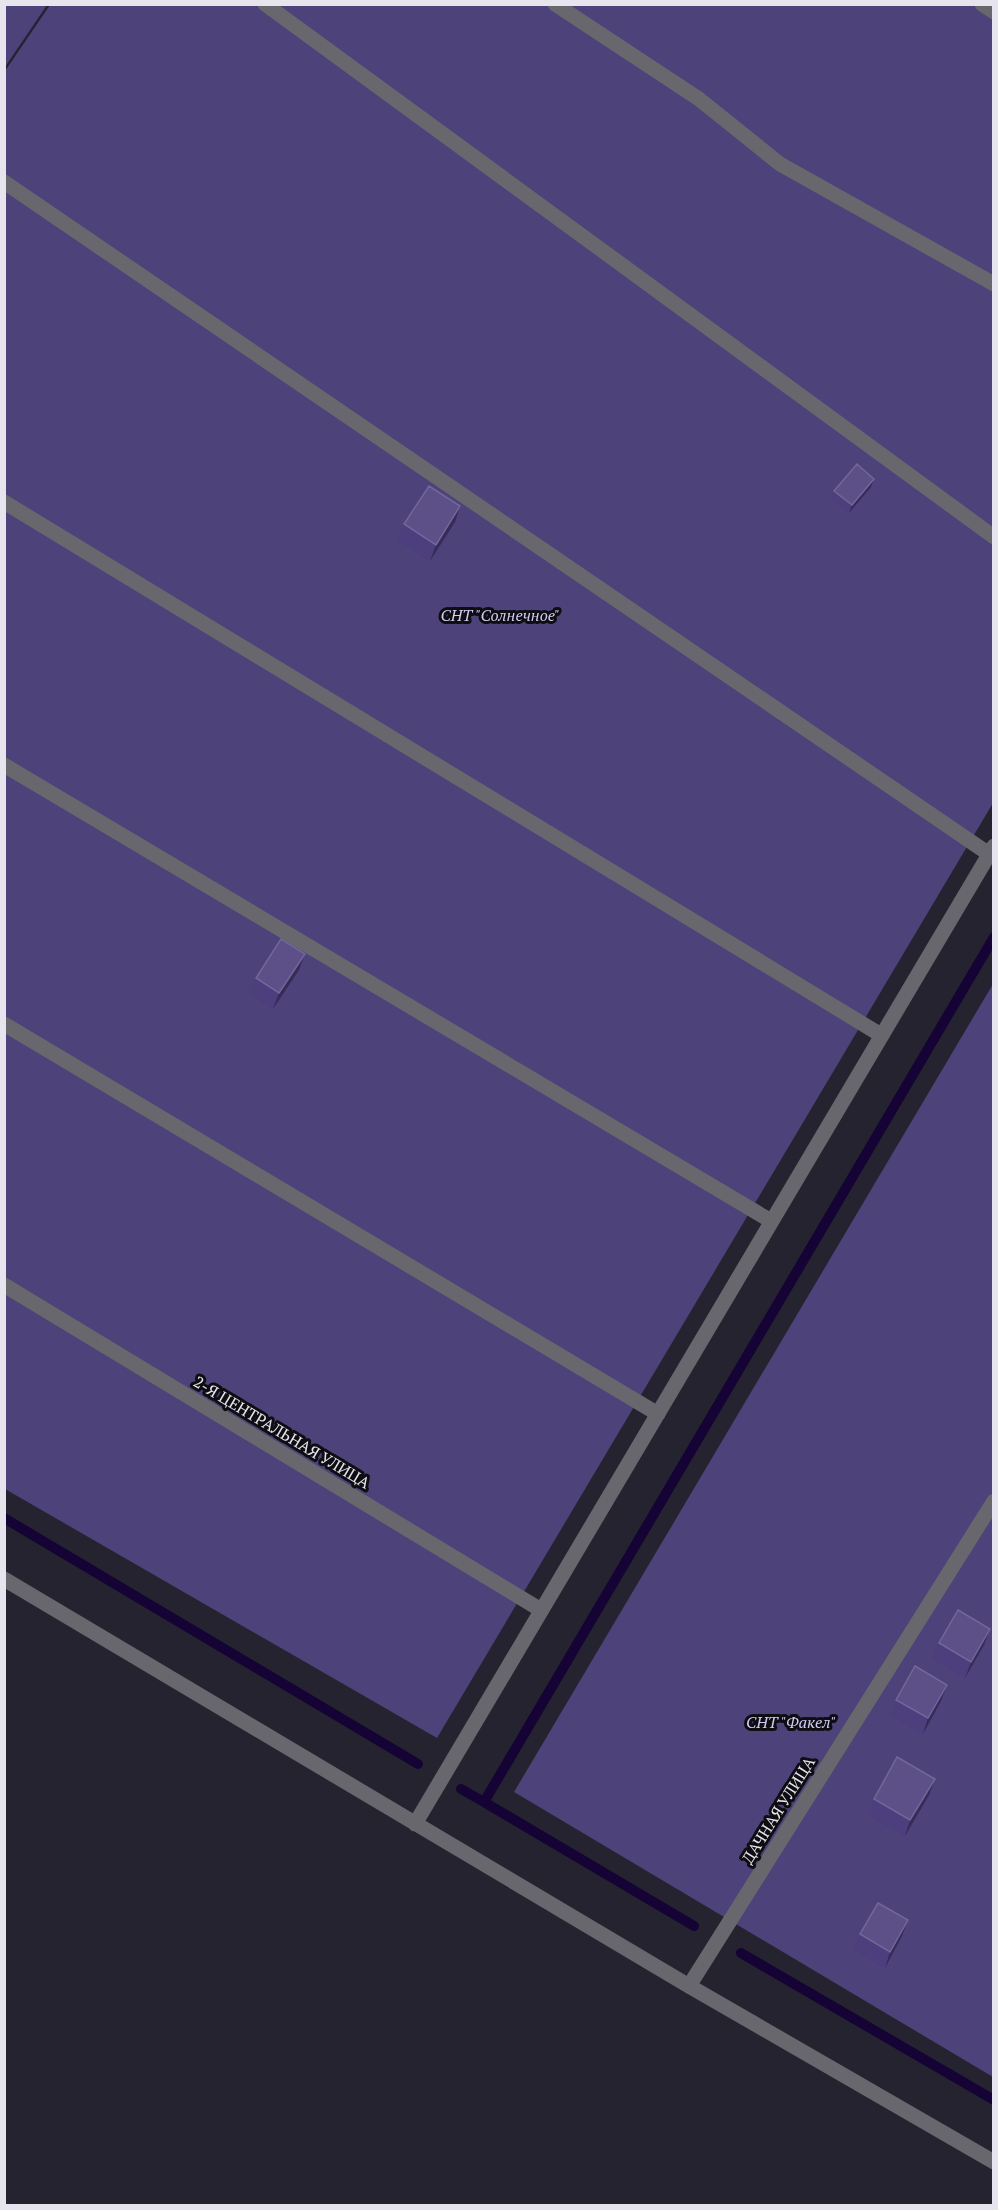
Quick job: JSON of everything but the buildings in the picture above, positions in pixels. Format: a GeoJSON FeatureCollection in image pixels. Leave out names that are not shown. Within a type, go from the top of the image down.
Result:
{"type":"FeatureCollection","features":[{"type":"Feature","properties":{"kind":"street"},"geometry":{"type":"LineString","coordinates":[[265,4],[993,537]]}},
{"type":"Feature","properties":{"kind":"street"},"geometry":{"type":"LineString","coordinates":[[555,4],[699,99],[780,165],[993,284]]}},
{"type":"Feature","properties":{"kind":"street"},"geometry":{"type":"LineString","coordinates":[[982,4],[993,12]]}},
{"type":"Feature","properties":{"kind":"street"},"geometry":{"type":"LineString","coordinates":[[4,182],[991,850],[415,1824]]}},
{"type":"Feature","properties":{"kind":"street"},"geometry":{"type":"LineString","coordinates":[[4,502],[882,1035]]}},
{"type":"Feature","properties":{"kind":"street"},"geometry":{"type":"LineString","coordinates":[[4,765],[771,1221]]}},
{"type":"Feature","properties":{"kind":"street"},"geometry":{"type":"LineString","coordinates":[[4,1024],[658,1414]]}},
{"type":"Feature","properties":{"kind":"street","name":"2-Я ЦЕНТРАЛЬНАЯ УЛИЦА"},"geometry":{"type":"LineString","coordinates":[[4,1285],[542,1610]]}},
{"type":"Feature","properties":{"kind":"street","name":"ДАЧНАЯ УЛИЦА"},"geometry":{"type":"LineString","coordinates":[[689,1986],[993,1501]]}},
{"type":"Feature","properties":{"kind":"street"},"geometry":{"type":"LineString","coordinates":[[4,1579],[689,1986],[993,2162]]}},
{"type":"Feature","properties":{"kind":"green space"},"geometry":{"type":"Polygon","coordinates":[[[4,5],[47,5],[5,67],[4,5]]]}},
{"type":"Feature","properties":{"kind":"green space","name":"СНТ \"Солнечное\""},"geometry":{"type":"Polygon","coordinates":[[[50,5],[993,5],[993,803],[437,1738],[5,1489],[5,71],[50,5]]]}},
{"type":"Feature","properties":{"kind":"green space","name":"СНТ \"Факел\""},"geometry":{"type":"Polygon","coordinates":[[[993,984],[993,2077],[514,1792],[993,984]]]}},
{"type":"Feature","properties":{"kind":"waterway"},"geometry":{"type":"LineString","coordinates":[[461,1789],[484,1802],[994,937]]}},
{"type":"Feature","properties":{"kind":"waterway"},"geometry":{"type":"LineString","coordinates":[[4,1518],[418,1764]]}},
{"type":"Feature","properties":{"kind":"waterway"},"geometry":{"type":"LineString","coordinates":[[484,1802],[694,1926]]}},
{"type":"Feature","properties":{"kind":"waterway"},"geometry":{"type":"LineString","coordinates":[[741,1953],[994,2100]]}}]}
